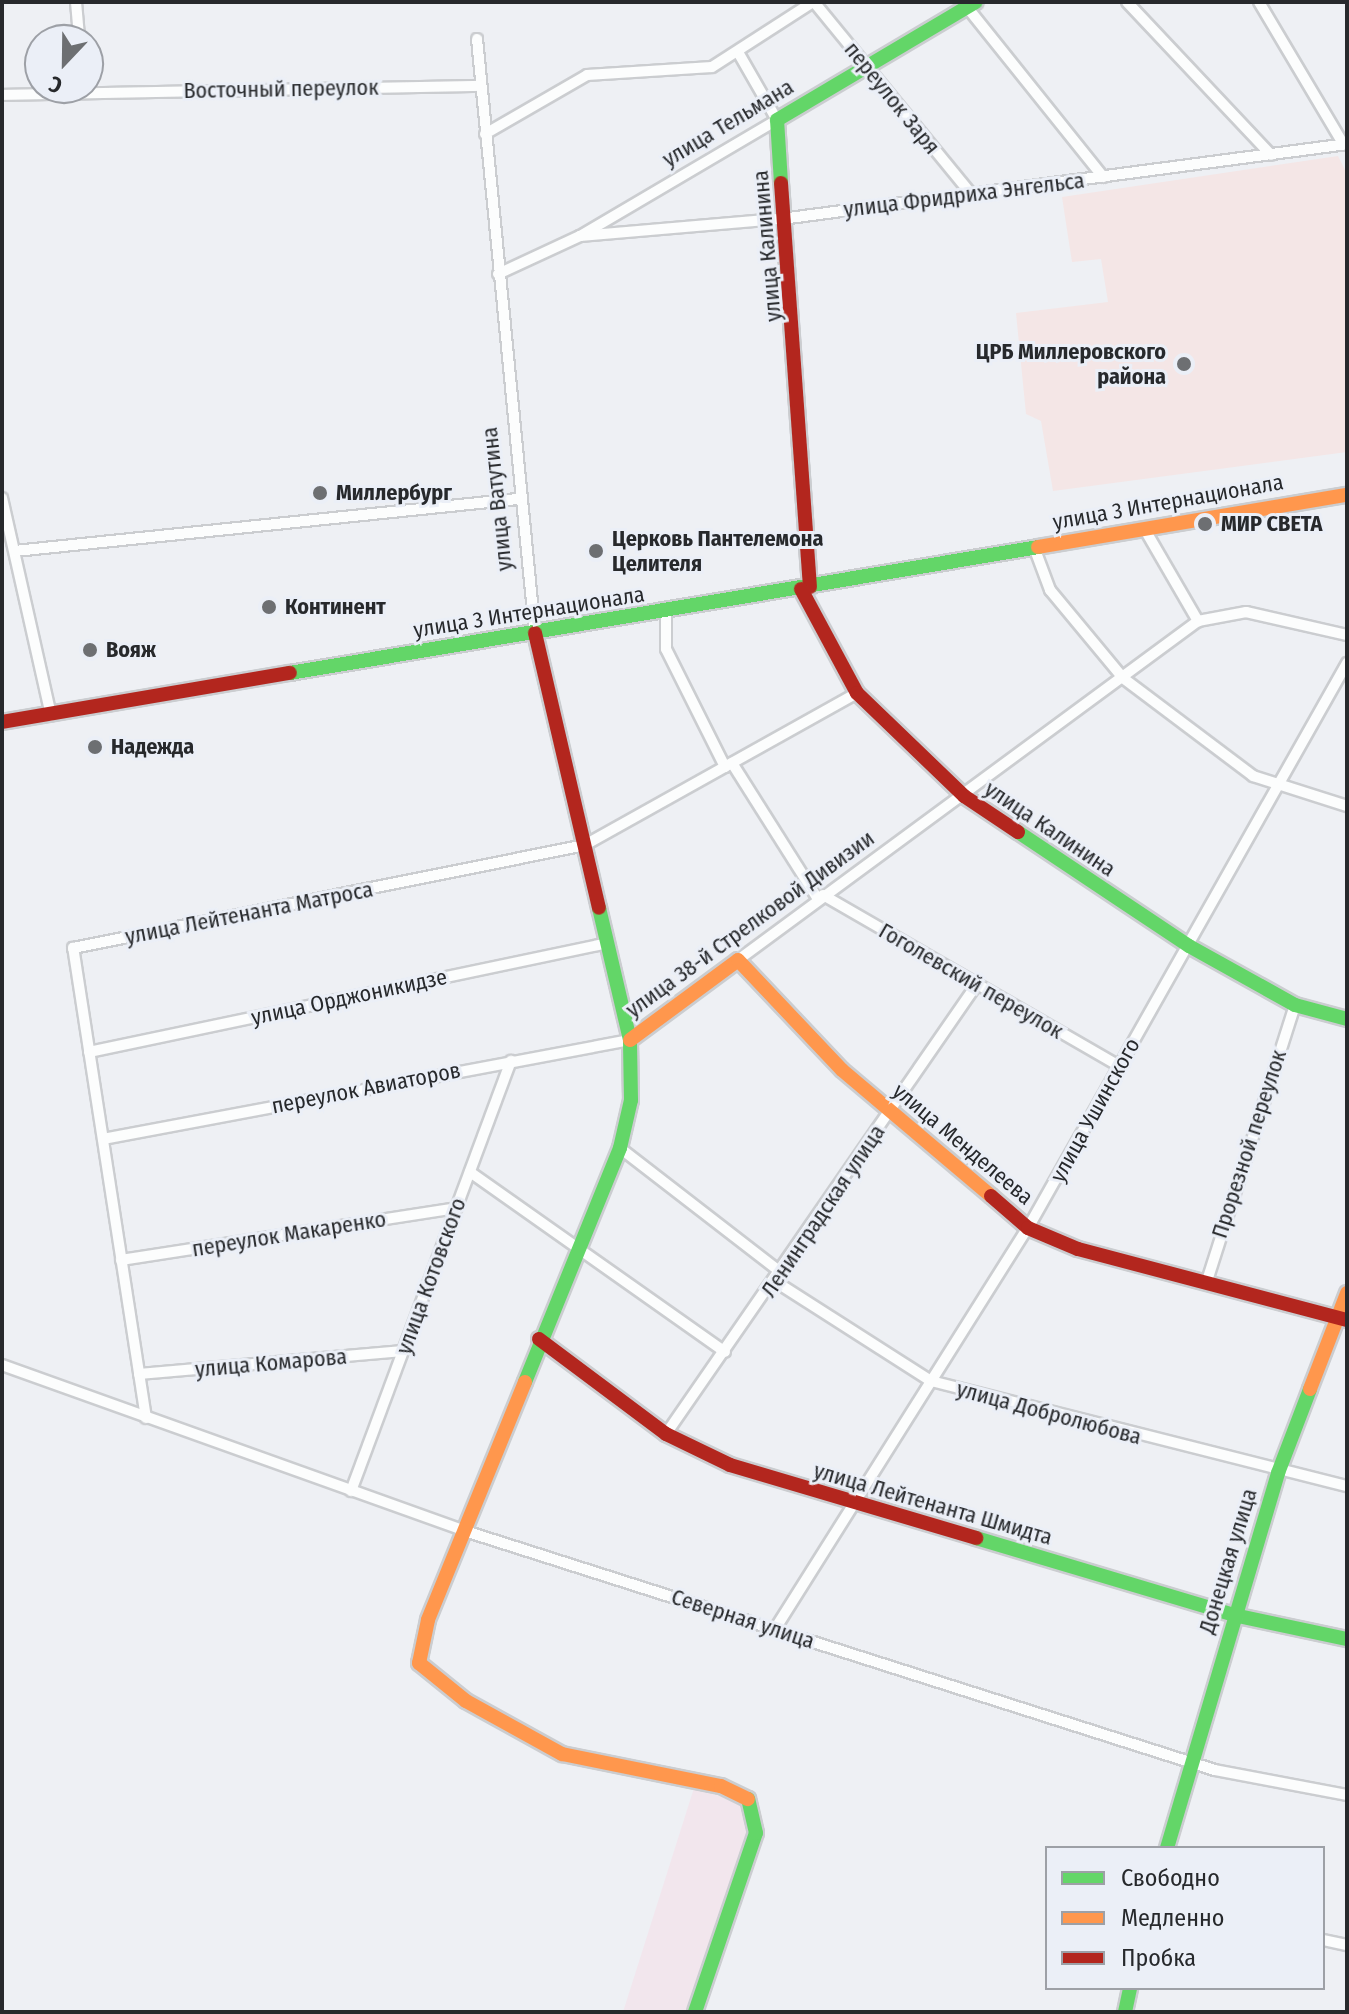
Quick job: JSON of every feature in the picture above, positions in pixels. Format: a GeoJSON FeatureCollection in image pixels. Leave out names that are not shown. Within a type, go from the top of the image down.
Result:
{"type":"FeatureCollection","features":[{"type":"Feature","properties":{"kind":"street"},"geometry":{"type":"LineString","coordinates":[[76,2],[78,24]]}},
{"type":"Feature","properties":{"kind":"street"},"geometry":{"type":"LineString","coordinates":[[485,134],[587,75],[700,69],[739,54],[814,2]]}},
{"type":"Feature","properties":{"kind":"street","name":"переулок Заря"},"geometry":{"type":"LineString","coordinates":[[814,2],[971,194]]}},
{"type":"Feature","properties":{"kind":"street"},"geometry":{"type":"LineString","coordinates":[[1127,2],[1271,155]]}},
{"type":"Feature","properties":{"kind":"street"},"geometry":{"type":"LineString","coordinates":[[1259,2],[1345,145]]}},
{"type":"Feature","properties":{"kind":"street"},"geometry":{"type":"LineString","coordinates":[[971,4],[1103,177]]}},
{"type":"Feature","properties":{"kind":"street","name":"улица Тельмана"},"geometry":{"type":"LineString","coordinates":[[498,274],[580,236],[971,4]]}},
{"type":"Feature","properties":{"kind":"street","name":"улица Ватутина"},"geometry":{"type":"LineString","coordinates":[[477,39],[517,499],[535,633],[630,1040]]}},
{"type":"Feature","properties":{"kind":"street","name":"улица Калинина"},"geometry":{"type":"LineString","coordinates":[[739,54],[777,120],[789,218],[805,588],[857,693],[964,796],[1189,946],[1295,1005],[1347,1019]]}},
{"type":"Feature","properties":{"kind":"street","name":"Восточный переулок"},"geometry":{"type":"LineString","coordinates":[[104,90],[481,86]]}},
{"type":"Feature","properties":{"kind":"street","name":"Восточный переулок"},"geometry":{"type":"LineString","coordinates":[[2,95],[24,94]]}},
{"type":"Feature","properties":{"kind":"street","name":"улица Фридриха Энгельса"},"geometry":{"type":"LineString","coordinates":[[580,236],[789,218],[1345,145]]}},
{"type":"Feature","properties":{"kind":"street","name":"улица 3 Интернационала"},"geometry":{"type":"LineString","coordinates":[[2,722],[1347,495]]}},
{"type":"Feature","properties":{"kind":"street"},"geometry":{"type":"LineString","coordinates":[[2,498],[51,716]]}},
{"type":"Feature","properties":{"kind":"street"},"geometry":{"type":"LineString","coordinates":[[15,551],[517,499]]}},
{"type":"Feature","properties":{"kind":"street"},"geometry":{"type":"LineString","coordinates":[[1144,528],[1198,621],[1246,612],[1347,635]]}},
{"type":"Feature","properties":{"kind":"street"},"geometry":{"type":"LineString","coordinates":[[1034,547],[1050,590],[1123,678],[1208,748],[1280,790],[1347,806]]}},
{"type":"Feature","properties":{"kind":"street","name":"Гоголевский переулок"},"geometry":{"type":"LineString","coordinates":[[666,612],[666,649],[728,765],[821,897],[1119,1066]]}},
{"type":"Feature","properties":{"kind":"street","name":"улица 38-й Стрелковой Дивизии"},"geometry":{"type":"LineString","coordinates":[[695,2012],[756,1833],[750,1800],[721,1786],[562,1754],[466,1701],[419,1663],[465,1531],[539,1339],[620,1148],[631,1100],[630,1040],[1198,621]]}},
{"type":"Feature","properties":{"kind":"street","name":"улица Ушинского"},"geometry":{"type":"LineString","coordinates":[[775,1629],[1028,1228],[1280,790],[1347,663]]}},
{"type":"Feature","properties":{"kind":"street","name":"улица Лейтенанта Матроса"},"geometry":{"type":"LineString","coordinates":[[146,1418],[73,948],[585,845],[857,693]]}},
{"type":"Feature","properties":{"kind":"street","name":"улица Орджоникидзе"},"geometry":{"type":"LineString","coordinates":[[89,1052],[608,943]]}},
{"type":"Feature","properties":{"kind":"street","name":"улица Менделеева"},"geometry":{"type":"LineString","coordinates":[[738,960],[890,1112],[1028,1228],[1206,1284],[1342,1320]]}},
{"type":"Feature","properties":{"kind":"street","name":"Ленинградская улица"},"geometry":{"type":"LineString","coordinates":[[666,1434],[779,1277],[977,984]]}},
{"type":"Feature","properties":{"kind":"street","name":"Прорезной переулок"},"geometry":{"type":"LineString","coordinates":[[1206,1284],[1295,1005]]}},
{"type":"Feature","properties":{"kind":"street","name":"переулок Авиаторов"},"geometry":{"type":"LineString","coordinates":[[103,1139],[630,1040]]}},
{"type":"Feature","properties":{"kind":"street","name":"улица Котовского"},"geometry":{"type":"LineString","coordinates":[[351,1491],[511,1061]]}},
{"type":"Feature","properties":{"kind":"street","name":"улица Добролюбова"},"geometry":{"type":"LineString","coordinates":[[620,1148],[779,1277],[931,1381],[1278,1473],[1347,1486]]}},
{"type":"Feature","properties":{"kind":"street"},"geometry":{"type":"LineString","coordinates":[[470,1172],[725,1352]]}},
{"type":"Feature","properties":{"kind":"street","name":"переулок Макаренко"},"geometry":{"type":"LineString","coordinates":[[121,1260],[456,1208]]}},
{"type":"Feature","properties":{"kind":"street","name":"Донецкая улица"},"geometry":{"type":"LineString","coordinates":[[1168,1846],[1278,1473],[1342,1320],[1347,1293]]}},
{"type":"Feature","properties":{"kind":"street","name":"улица Лейтенанта Шмидта"},"geometry":{"type":"LineString","coordinates":[[539,1339],[666,1434],[730,1465],[851,1505],[1234,1615],[1347,1639]]}},
{"type":"Feature","properties":{"kind":"street","name":"улица Комарова"},"geometry":{"type":"LineString","coordinates":[[139,1374],[403,1351]]}},
{"type":"Feature","properties":{"kind":"street","name":"Северная улица"},"geometry":{"type":"LineString","coordinates":[[2,1365],[465,1531],[1193,1762],[1347,1795]]}},
{"type":"Feature","properties":{"kind":"street"},"geometry":{"type":"LineString","coordinates":[[1325,1940],[1347,1945]]}},
{"type":"Feature","properties":{"kind":"street"},"geometry":{"type":"LineString","coordinates":[[1125,2012],[1130,1990]]}},
{"type":"Feature","properties":{"kind":"shaded area","name":"ЦРБ Миллеровского района"},"geometry":{"type":"Polygon","coordinates":[[[1338,156],[1347,174],[1347,452],[1053,491],[1041,421],[1026,414],[1016,313],[1108,302],[1101,259],[1072,262],[1062,197],[1338,156]]]}},
{"type":"Feature","properties":{"kind":"shaded area"},"geometry":{"type":"Polygon","coordinates":[[[694,1788],[738,1802],[753,1828],[691,2012],[623,2012],[694,1788]]]}},
{"type":"Feature","properties":{"kind":"traffic: fast"},"geometry":{"type":"LineString","coordinates":[[781,183],[777,120],[976,2]]}},
{"type":"Feature","properties":{"kind":"traffic: fast"},"geometry":{"type":"LineString","coordinates":[[290,673],[1038,547]]}},
{"type":"Feature","properties":{"kind":"traffic: fast"},"geometry":{"type":"LineString","coordinates":[[1018,832],[1189,946],[1295,1005],[1347,1019]]}},
{"type":"Feature","properties":{"kind":"traffic: fast"},"geometry":{"type":"LineString","coordinates":[[525,1382],[620,1148],[631,1100],[630,1040],[599,908]]}},
{"type":"Feature","properties":{"kind":"traffic: fast"},"geometry":{"type":"LineString","coordinates":[[1168,1846],[1278,1473],[1310,1389]]}},
{"type":"Feature","properties":{"kind":"traffic: fast"},"geometry":{"type":"LineString","coordinates":[[976,1538],[1234,1615],[1347,1639]]}},
{"type":"Feature","properties":{"kind":"traffic: fast"},"geometry":{"type":"LineString","coordinates":[[695,2012],[756,1833],[748,1799]]}},
{"type":"Feature","properties":{"kind":"traffic: fast"},"geometry":{"type":"LineString","coordinates":[[1125,2012],[1130,1990]]}},
{"type":"Feature","properties":{"kind":"traffic: slow"},"geometry":{"type":"LineString","coordinates":[[1038,547],[1347,495]]}},
{"type":"Feature","properties":{"kind":"traffic: slow"},"geometry":{"type":"LineString","coordinates":[[630,1040],[738,960],[842,1070],[991,1196]]}},
{"type":"Feature","properties":{"kind":"traffic: slow"},"geometry":{"type":"LineString","coordinates":[[1310,1389],[1347,1293]]}},
{"type":"Feature","properties":{"kind":"traffic: slow"},"geometry":{"type":"LineString","coordinates":[[525,1382],[428,1620],[419,1663],[466,1701],[562,1754],[721,1786],[748,1799]]}},
{"type":"Feature","properties":{"kind":"traffic: jam"},"geometry":{"type":"LineString","coordinates":[[781,183],[810,587]]}},
{"type":"Feature","properties":{"kind":"traffic: jam"},"geometry":{"type":"LineString","coordinates":[[801,589],[857,693],[964,796],[1018,832]]}},
{"type":"Feature","properties":{"kind":"traffic: jam"},"geometry":{"type":"LineString","coordinates":[[535,633],[599,908]]}},
{"type":"Feature","properties":{"kind":"traffic: jam"},"geometry":{"type":"LineString","coordinates":[[2,722],[290,673]]}},
{"type":"Feature","properties":{"kind":"traffic: jam"},"geometry":{"type":"LineString","coordinates":[[991,1196],[1028,1228],[1078,1249],[1347,1320]]}},
{"type":"Feature","properties":{"kind":"traffic: jam"},"geometry":{"type":"LineString","coordinates":[[539,1339],[666,1434],[730,1465],[976,1538]]}},
{"type":"Feature","properties":{"kind":"place","name":"ЦРБ Миллеровского района"},"geometry":{"type":"Point","coordinates":[1184,364]}},
{"type":"Feature","properties":{"kind":"place","name":"Миллербург"},"geometry":{"type":"Point","coordinates":[320,493]}},
{"type":"Feature","properties":{"kind":"place","name":"МИР СВЕТА"},"geometry":{"type":"Point","coordinates":[1205,524]}},
{"type":"Feature","properties":{"kind":"place","name":"Церковь Пантелемона Целителя"},"geometry":{"type":"Point","coordinates":[596,551]}},
{"type":"Feature","properties":{"kind":"place","name":"Континент"},"geometry":{"type":"Point","coordinates":[269,607]}},
{"type":"Feature","properties":{"kind":"place","name":"Вояж"},"geometry":{"type":"Point","coordinates":[90,650]}},
{"type":"Feature","properties":{"kind":"place","name":"Надежда"},"geometry":{"type":"Point","coordinates":[95,747]}}]}
